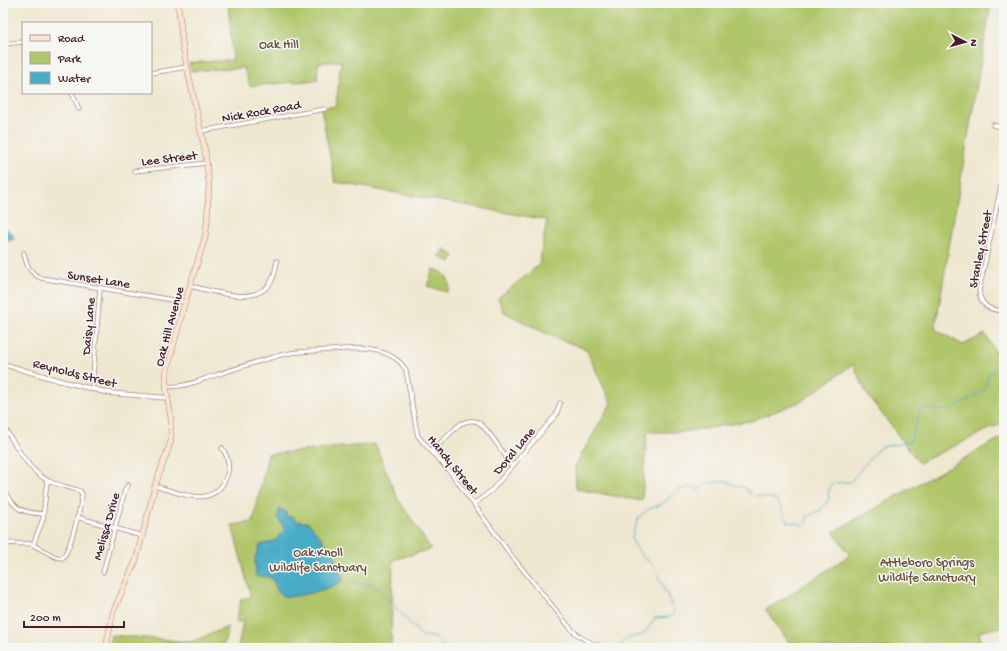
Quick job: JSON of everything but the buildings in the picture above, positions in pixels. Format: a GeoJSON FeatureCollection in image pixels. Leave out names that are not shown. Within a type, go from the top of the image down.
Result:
{"type":"FeatureCollection","features":[{"type":"Feature","properties":{"kind":"main road","name":"Oak Hill Avenue"},"geometry":{"type":"LineString","coordinates":[[106,648],[113,612],[136,560],[155,486],[171,440],[171,419],[166,386],[166,374],[185,302],[205,238],[208,202],[207,163],[180,30],[178,3]]}},
{"type":"Feature","properties":{"kind":"street"},"geometry":{"type":"LineString","coordinates":[[3,44],[22,42]]}},
{"type":"Feature","properties":{"kind":"street"},"geometry":{"type":"LineString","coordinates":[[152,73],[187,67]]}},
{"type":"Feature","properties":{"kind":"street"},"geometry":{"type":"LineString","coordinates":[[72,94],[80,109]]}},
{"type":"Feature","properties":{"kind":"street","name":"Nick Rock Road"},"geometry":{"type":"LineString","coordinates":[[201,131],[325,109]]}},
{"type":"Feature","properties":{"kind":"street"},"geometry":{"type":"LineString","coordinates":[[993,125],[1004,128]]}},
{"type":"Feature","properties":{"kind":"street","name":"Lee Street"},"geometry":{"type":"LineString","coordinates":[[134,171],[207,163]]}},
{"type":"Feature","properties":{"kind":"street","name":"Stanley Street"},"geometry":{"type":"LineString","coordinates":[[1004,172],[979,291],[984,305],[988,308],[1004,311]]}},
{"type":"Feature","properties":{"kind":"street","name":"Sunset Lane"},"geometry":{"type":"LineString","coordinates":[[24,253],[28,267],[41,278],[185,302]]}},
{"type":"Feature","properties":{"kind":"street"},"geometry":{"type":"LineString","coordinates":[[190,286],[243,296],[252,296],[262,292],[272,281],[277,261]]}},
{"type":"Feature","properties":{"kind":"street","name":"Daisy Lane"},"geometry":{"type":"LineString","coordinates":[[92,389],[100,288]]}},
{"type":"Feature","properties":{"kind":"street","name":"Handy Street"},"geometry":{"type":"LineString","coordinates":[[166,386],[183,386],[287,353],[365,349],[375,351],[397,360],[406,370],[418,436],[451,473],[510,555],[572,630],[587,642],[607,648]]}},
{"type":"Feature","properties":{"kind":"street","name":"Reynolds Street"},"geometry":{"type":"LineString","coordinates":[[3,364],[109,393],[168,398]]}},
{"type":"Feature","properties":{"kind":"street","name":"Doral Lane"},"geometry":{"type":"LineString","coordinates":[[474,504],[491,492],[556,415],[560,403]]}},
{"type":"Feature","properties":{"kind":"street"},"geometry":{"type":"LineString","coordinates":[[432,451],[460,424],[473,420],[482,425],[512,466]]}},
{"type":"Feature","properties":{"kind":"street"},"geometry":{"type":"LineString","coordinates":[[3,426],[26,462],[35,471],[53,483],[80,491],[82,494],[77,517],[65,556],[62,558],[56,557],[35,547],[33,544],[3,543]]}},
{"type":"Feature","properties":{"kind":"street"},"geometry":{"type":"LineString","coordinates":[[155,486],[194,497],[210,496],[222,485],[228,472],[227,456],[222,448]]}},
{"type":"Feature","properties":{"kind":"street"},"geometry":{"type":"LineString","coordinates":[[33,544],[43,514],[47,480]]}},
{"type":"Feature","properties":{"kind":"street","name":"Melissa Drive"},"geometry":{"type":"LineString","coordinates":[[103,572],[125,490],[128,485]]}},
{"type":"Feature","properties":{"kind":"street"},"geometry":{"type":"LineString","coordinates":[[3,490],[13,504],[20,510],[27,513],[43,514]]}},
{"type":"Feature","properties":{"kind":"street"},"geometry":{"type":"LineString","coordinates":[[77,517],[142,536]]}},
{"type":"Feature","properties":{"kind":"green space","name":"Oak Hill"},"geometry":{"type":"Polygon","coordinates":[[[228,3],[991,3],[935,329],[963,345],[985,334],[1001,361],[1004,359],[1004,422],[919,463],[867,394],[853,364],[802,401],[751,421],[684,432],[647,432],[642,501],[576,489],[575,466],[611,403],[586,349],[551,336],[504,312],[498,298],[539,265],[547,220],[335,182],[321,108],[336,106],[341,61],[318,63],[317,80],[250,86],[244,68],[191,71],[189,63],[233,60],[228,3]]]}},
{"type":"Feature","properties":{"kind":"green space"},"geometry":{"type":"Polygon","coordinates":[[[444,249],[454,256],[450,263],[439,256],[444,249]]]}},
{"type":"Feature","properties":{"kind":"green space"},"geometry":{"type":"Polygon","coordinates":[[[433,269],[441,271],[448,278],[449,289],[447,292],[427,286],[433,269]]]}},
{"type":"Feature","properties":{"kind":"green space","name":"Attleboro Springs Wildlife Sanctuary"},"geometry":{"type":"Polygon","coordinates":[[[1004,436],[1004,627],[979,632],[982,648],[793,648],[766,610],[850,555],[833,532],[1004,436]]]}},
{"type":"Feature","properties":{"kind":"green space","name":"Oak Knoll Wildlife Sanctuary"},"geometry":{"type":"Polygon","coordinates":[[[375,444],[398,499],[431,549],[393,560],[391,648],[238,648],[243,621],[236,623],[241,599],[251,597],[232,525],[253,522],[268,454],[375,444]]]}},
{"type":"Feature","properties":{"kind":"green space"},"geometry":{"type":"Polygon","coordinates":[[[228,627],[223,648],[109,648],[111,635],[191,642],[228,627]]]}},
{"type":"Feature","properties":{"kind":"water"},"geometry":{"type":"Polygon","coordinates":[[[3,226],[12,233],[14,239],[3,241],[3,226]]]}},
{"type":"Feature","properties":{"kind":"water"},"geometry":{"type":"Polygon","coordinates":[[[281,509],[286,512],[286,516],[294,517],[295,521],[308,523],[322,538],[325,544],[332,548],[343,580],[341,582],[311,593],[286,596],[279,593],[271,578],[256,576],[255,558],[260,545],[275,541],[284,532],[284,528],[278,518],[279,510],[281,509]]]}},
{"type":"Feature","properties":{"kind":"waterway"},"geometry":{"type":"LineString","coordinates":[[756,496],[775,499],[781,507],[788,522],[805,525],[808,516],[821,510],[829,499],[828,493],[832,483],[850,482],[880,447],[910,442],[921,409],[951,410],[984,391],[989,373],[1004,371]]}},
{"type":"Feature","properties":{"kind":"waterway"},"geometry":{"type":"LineString","coordinates":[[655,567],[643,557],[631,539],[638,518],[647,510],[662,504],[678,490],[692,487],[699,490],[705,483],[725,481],[736,486],[744,487],[751,495]]}},
{"type":"Feature","properties":{"kind":"waterway"},"geometry":{"type":"LineString","coordinates":[[617,647],[628,638],[644,634],[655,618],[671,617],[674,611],[657,573]]}},
{"type":"Feature","properties":{"kind":"waterway"},"geometry":{"type":"LineString","coordinates":[[348,584],[373,583],[422,636],[436,638],[441,645],[448,648]]}}]}
